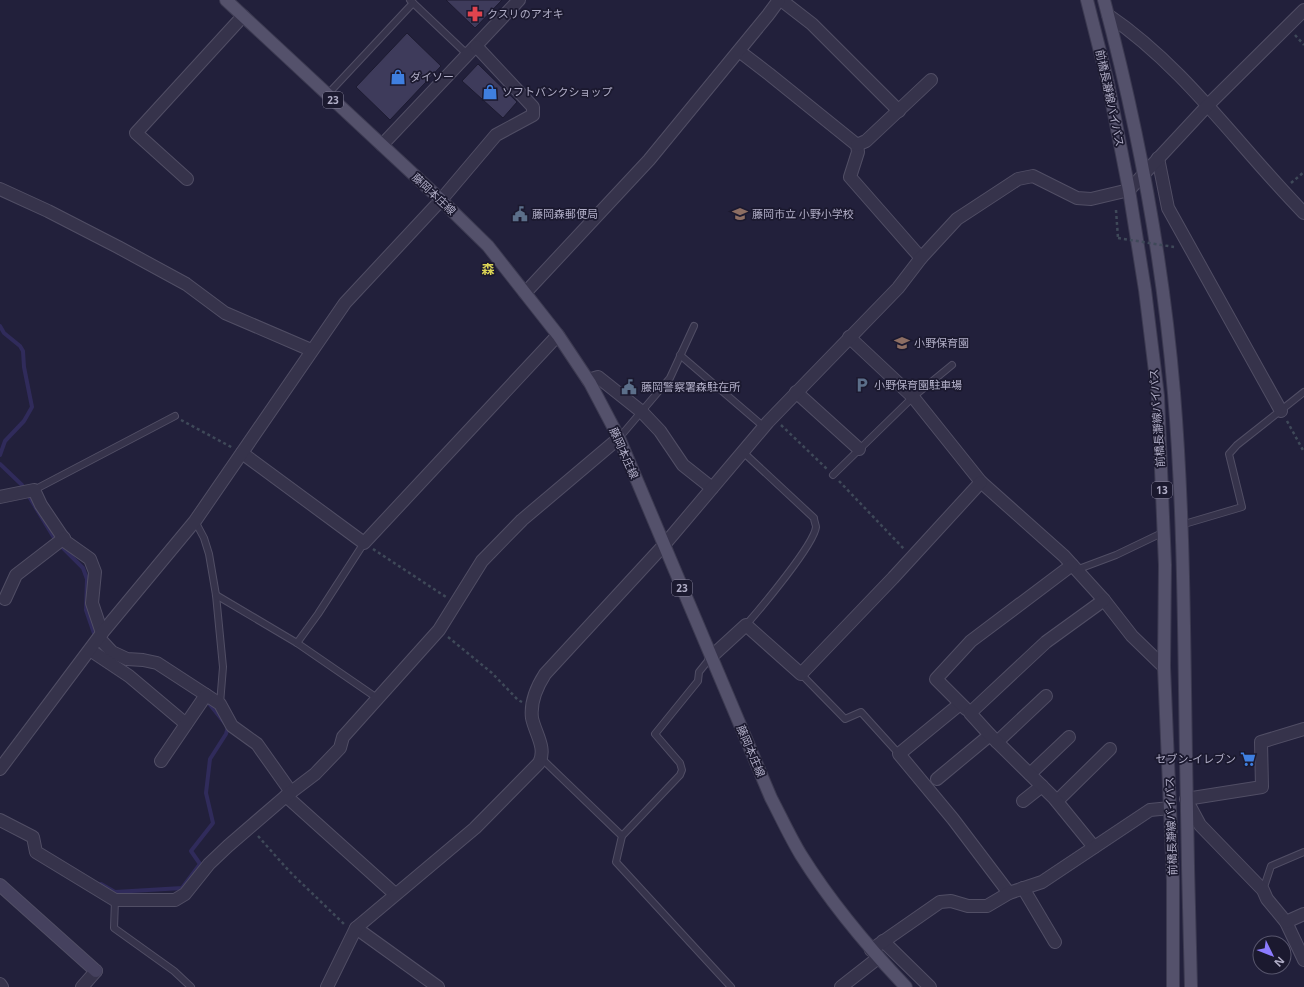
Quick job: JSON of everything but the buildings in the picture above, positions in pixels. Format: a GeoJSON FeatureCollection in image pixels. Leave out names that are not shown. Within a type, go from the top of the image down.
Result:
{"type":"FeatureCollection","features":[{"type":"Feature","properties":{"kind":"main road","name":"前橋長瀞線バイパス"},"geometry":{"type":"LineString","coordinates":[[1087,0],[1108,83],[1129,190],[1145,290],[1158,396],[1165,565],[1164,667],[1173,881],[1173,987]]}},
{"type":"Feature","properties":{"kind":"main road","name":"前橋長瀞線バイパス"},"geometry":{"type":"LineString","coordinates":[[1104,0],[1120,60],[1143,174],[1162,287],[1173,385],[1183,565],[1186,799],[1191,987]]}},
{"type":"Feature","properties":{"kind":"main road","name":"藤岡本庄線"},"geometry":{"type":"LineString","coordinates":[[228,1],[488,246],[558,335],[588,380],[619,438],[771,798],[801,855],[831,899],[874,954],[906,987]]}},
{"type":"Feature","properties":{"kind":"street"},"geometry":{"type":"LineString","coordinates":[[382,145],[519,0]]}},
{"type":"Feature","properties":{"kind":"street"},"geometry":{"type":"LineString","coordinates":[[525,293],[649,160],[780,0],[812,24],[899,112]]}},
{"type":"Feature","properties":{"kind":"street"},"geometry":{"type":"LineString","coordinates":[[327,987],[355,930],[395,894],[475,828],[527,776],[542,758],[542,750],[532,718],[532,706],[535,690],[545,674],[664,544],[773,417],[848,337],[898,288],[921,258],[957,219],[1018,179],[1033,176],[1077,198],[1091,198],[1129,190],[1208,106],[1304,10]]}},
{"type":"Feature","properties":{"kind":"street"},"geometry":{"type":"LineString","coordinates":[[1108,15],[1132,31],[1162,57],[1304,213]]}},
{"type":"Feature","properties":{"kind":"street"},"geometry":{"type":"LineString","coordinates":[[187,179],[136,133],[243,16]]}},
{"type":"Feature","properties":{"kind":"street"},"geometry":{"type":"LineString","coordinates":[[0,769],[100,635],[195,521],[311,350],[345,303],[440,200],[496,135],[533,115],[533,107],[472,50]]}},
{"type":"Feature","properties":{"kind":"street"},"geometry":{"type":"LineString","coordinates":[[739,51],[857,145],[858,152],[850,177],[921,258]]}},
{"type":"Feature","properties":{"kind":"street"},"geometry":{"type":"LineString","coordinates":[[857,145],[866,141],[899,112],[931,80]]}},
{"type":"Feature","properties":{"kind":"street"},"geometry":{"type":"LineString","coordinates":[[1158,158],[1168,208],[1281,411]]}},
{"type":"Feature","properties":{"kind":"street"},"geometry":{"type":"LineString","coordinates":[[0,189],[48,211],[186,284],[225,313],[311,350]]}},
{"type":"Feature","properties":{"kind":"street"},"geometry":{"type":"LineString","coordinates":[[242,452],[364,543],[558,335]]}},
{"type":"Feature","properties":{"kind":"street"},"geometry":{"type":"LineString","coordinates":[[848,337],[913,397],[981,482],[1074,567],[1104,600],[1132,636],[1164,667]]}},
{"type":"Feature","properties":{"kind":"street"},"geometry":{"type":"LineString","coordinates":[[588,380],[598,377],[642,412],[660,431],[683,465],[712,488]]}},
{"type":"Feature","properties":{"kind":"street"},"geometry":{"type":"LineString","coordinates":[[796,392],[859,449]]}},
{"type":"Feature","properties":{"kind":"street"},"geometry":{"type":"LineString","coordinates":[[0,820],[33,837],[36,852],[115,900],[175,900],[185,894],[209,864],[289,794],[315,774],[340,748],[343,737],[439,630],[482,561],[522,520],[619,438]]}},
{"type":"Feature","properties":{"kind":"street"},"geometry":{"type":"LineString","coordinates":[[712,657],[746,625],[801,674],[981,482]]}},
{"type":"Feature","properties":{"kind":"street"},"geometry":{"type":"LineString","coordinates":[[0,497],[34,490],[41,505],[64,538],[90,559],[95,572],[92,603],[100,635],[112,652],[127,659],[143,660],[157,664],[220,704],[232,726],[257,744],[289,794],[395,894]]}},
{"type":"Feature","properties":{"kind":"street"},"geometry":{"type":"LineString","coordinates":[[5,599],[16,575],[64,538]]}},
{"type":"Feature","properties":{"kind":"street"},"geometry":{"type":"LineString","coordinates":[[1074,567],[971,641],[936,679],[970,713],[993,739],[1057,801],[1094,847]]}},
{"type":"Feature","properties":{"kind":"street"},"geometry":{"type":"LineString","coordinates":[[970,713],[1046,642],[1104,600]]}},
{"type":"Feature","properties":{"kind":"street"},"geometry":{"type":"LineString","coordinates":[[90,650],[129,676],[186,724]]}},
{"type":"Feature","properties":{"kind":"street"},"geometry":{"type":"LineString","coordinates":[[161,761],[206,695]]}},
{"type":"Feature","properties":{"kind":"street"},"geometry":{"type":"LineString","coordinates":[[937,779],[993,739],[1046,696]]}},
{"type":"Feature","properties":{"kind":"street"},"geometry":{"type":"LineString","coordinates":[[960,704],[899,754],[953,819],[1009,893]]}},
{"type":"Feature","properties":{"kind":"street"},"geometry":{"type":"LineString","coordinates":[[1304,728],[1261,742],[1262,787],[1186,799],[1200,826],[1263,890],[1266,899],[1286,922],[1304,960]]}},
{"type":"Feature","properties":{"kind":"street"},"geometry":{"type":"LineString","coordinates":[[1030,774],[1069,737]]}},
{"type":"Feature","properties":{"kind":"street"},"geometry":{"type":"LineString","coordinates":[[1057,801],[1110,749]]}},
{"type":"Feature","properties":{"kind":"street"},"geometry":{"type":"LineString","coordinates":[[1023,801],[1042,786]]}},
{"type":"Feature","properties":{"kind":"street"},"geometry":{"type":"LineString","coordinates":[[841,987],[874,954],[883,941],[940,902],[951,901],[968,906],[987,906],[1009,893],[1042,882],[1150,810],[1170,808]]}},
{"type":"Feature","properties":{"kind":"street"},"geometry":{"type":"LineString","coordinates":[[0,885],[96,971],[82,987]]}},
{"type":"Feature","properties":{"kind":"street"},"geometry":{"type":"LineString","coordinates":[[1023,888],[1055,942]]}},
{"type":"Feature","properties":{"kind":"street"},"geometry":{"type":"LineString","coordinates":[[1286,922],[1304,914]]}},
{"type":"Feature","properties":{"kind":"street"},"geometry":{"type":"LineString","coordinates":[[355,930],[438,987]]}},
{"type":"Feature","properties":{"kind":"street"},"geometry":{"type":"LineString","coordinates":[[883,941],[930,987]]}},
{"type":"Feature","properties":{"kind":"lane"},"geometry":{"type":"LineString","coordinates":[[327,95],[412,2],[472,50]]}},
{"type":"Feature","properties":{"kind":"lane"},"geometry":{"type":"LineString","coordinates":[[619,438],[670,378],[694,326]]}},
{"type":"Feature","properties":{"kind":"lane"},"geometry":{"type":"LineString","coordinates":[[680,355],[764,427]]}},
{"type":"Feature","properties":{"kind":"lane"},"geometry":{"type":"LineString","coordinates":[[833,475],[913,397],[952,365]]}},
{"type":"Feature","properties":{"kind":"lane"},"geometry":{"type":"LineString","coordinates":[[1181,525],[1242,507],[1229,454],[1237,445],[1304,392]]}},
{"type":"Feature","properties":{"kind":"lane"},"geometry":{"type":"LineString","coordinates":[[34,490],[175,416]]}},
{"type":"Feature","properties":{"kind":"lane"},"geometry":{"type":"LineString","coordinates":[[743,452],[814,518],[816,527],[812,540],[746,625]]}},
{"type":"Feature","properties":{"kind":"lane"},"geometry":{"type":"LineString","coordinates":[[195,521],[210,554],[216,595],[223,667],[220,704]]}},
{"type":"Feature","properties":{"kind":"lane"},"geometry":{"type":"LineString","coordinates":[[1074,567],[1116,555],[1164,532]]}},
{"type":"Feature","properties":{"kind":"lane"},"geometry":{"type":"LineString","coordinates":[[297,643],[318,614],[364,543]]}},
{"type":"Feature","properties":{"kind":"lane"},"geometry":{"type":"LineString","coordinates":[[216,595],[297,643],[377,698]]}},
{"type":"Feature","properties":{"kind":"lane"},"geometry":{"type":"LineString","coordinates":[[712,657],[699,672],[698,681],[655,734],[680,763],[682,770],[622,836],[616,862],[731,987]]}},
{"type":"Feature","properties":{"kind":"lane"},"geometry":{"type":"LineString","coordinates":[[801,674],[845,719],[861,712],[899,754]]}},
{"type":"Feature","properties":{"kind":"lane"},"geometry":{"type":"LineString","coordinates":[[542,758],[622,836]]}},
{"type":"Feature","properties":{"kind":"lane"},"geometry":{"type":"LineString","coordinates":[[1263,890],[1271,866],[1304,852]]}},
{"type":"Feature","properties":{"kind":"lane"},"geometry":{"type":"LineString","coordinates":[[115,900],[114,928],[174,971],[191,987]]}},
{"type":"Feature","properties":{"kind":"path"},"geometry":{"type":"LineString","coordinates":[[1282,190],[1304,172]]}},
{"type":"Feature","properties":{"kind":"path"},"geometry":{"type":"LineString","coordinates":[[1116,210],[1118,238],[1174,247]]}},
{"type":"Feature","properties":{"kind":"path"},"geometry":{"type":"LineString","coordinates":[[1281,411],[1304,452]]}},
{"type":"Feature","properties":{"kind":"path"},"geometry":{"type":"LineString","coordinates":[[175,416],[242,452]]}},
{"type":"Feature","properties":{"kind":"path"},"geometry":{"type":"LineString","coordinates":[[773,417],[833,475],[911,557]]}},
{"type":"Feature","properties":{"kind":"path"},"geometry":{"type":"LineString","coordinates":[[364,543],[456,604]]}},
{"type":"Feature","properties":{"kind":"path"},"geometry":{"type":"LineString","coordinates":[[439,630],[492,673],[518,700],[532,706]]}},
{"type":"Feature","properties":{"kind":"path"},"geometry":{"type":"LineString","coordinates":[[250,828],[289,872],[355,930]]}},
{"type":"Feature","properties":{"kind":"waterway"},"geometry":{"type":"LineString","coordinates":[[0,326],[4,333],[20,346],[23,351],[24,367],[32,407],[24,421],[5,441],[0,455]]}},
{"type":"Feature","properties":{"kind":"waterway"},"geometry":{"type":"LineString","coordinates":[[0,464],[22,485],[56,541],[83,568],[87,579],[86,610],[96,639]]}},
{"type":"Feature","properties":{"kind":"waterway"},"geometry":{"type":"LineString","coordinates":[[101,884],[115,892],[182,888],[200,864],[191,851],[213,823],[206,793],[210,759],[226,734],[228,727],[207,701]]}},
{"type":"Feature","properties":{"kind":"place","name":"クスリのアオキ"},"geometry":{"type":"Point","coordinates":[475,14]}},
{"type":"Feature","properties":{"kind":"place","name":"ダイソー"},"geometry":{"type":"Point","coordinates":[398,77]}},
{"type":"Feature","properties":{"kind":"place","name":"ソフトバンクショップ"},"geometry":{"type":"Point","coordinates":[490,92]}},
{"type":"Feature","properties":{"kind":"place","name":"藤岡森郵便局"},"geometry":{"type":"Point","coordinates":[520,214]}},
{"type":"Feature","properties":{"kind":"place","name":"藤岡市立 小野小学校"},"geometry":{"type":"Point","coordinates":[740,214]}},
{"type":"Feature","properties":{"kind":"place","name":"小野保育園"},"geometry":{"type":"Point","coordinates":[902,343]}},
{"type":"Feature","properties":{"kind":"place","name":"小野保育園駐車場"},"geometry":{"type":"Point","coordinates":[862,385]}},
{"type":"Feature","properties":{"kind":"place","name":"藤岡警察署森駐在所"},"geometry":{"type":"Point","coordinates":[629,387]}},
{"type":"Feature","properties":{"kind":"place","name":"セブン-イレブン"},"geometry":{"type":"Point","coordinates":[1248,759]}},
{"type":"Feature","properties":{"kind":"district","name":"森"},"geometry":{"type":"Point","coordinates":[488,269]}}]}
